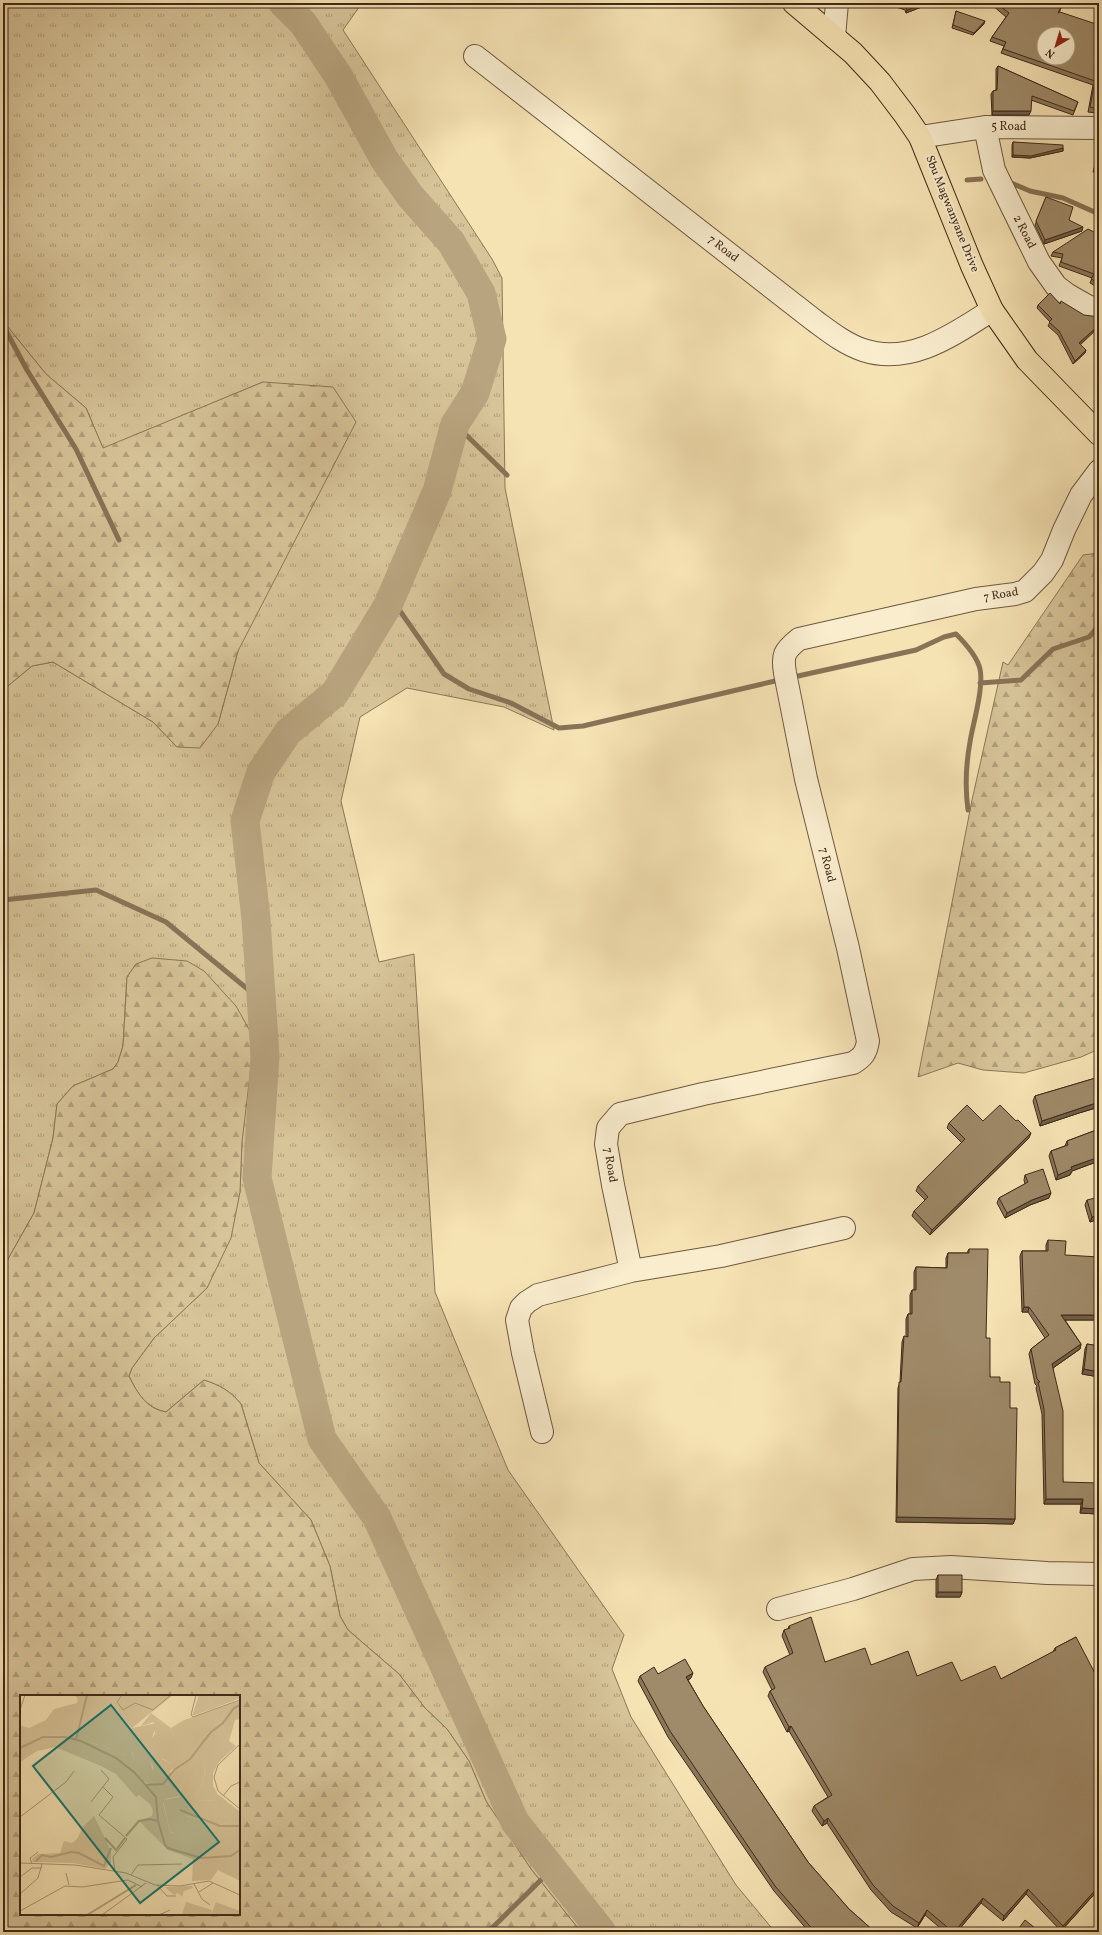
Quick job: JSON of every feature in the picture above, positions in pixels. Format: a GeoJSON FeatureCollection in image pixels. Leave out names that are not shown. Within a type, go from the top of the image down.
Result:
{"type":"FeatureCollection","features":[{"type":"Feature","properties":{"kind":"main road","name":"Sbu Magwanyane Drive"},"geometry":{"type":"LineString","coordinates":[[794,3],[853,53],[880,82],[920,137],[972,266],[992,310],[1027,360],[1099,434]]}},
{"type":"Feature","properties":{"kind":"street"},"geometry":{"type":"LineString","coordinates":[[834,37],[837,3]]}},
{"type":"Feature","properties":{"kind":"street","name":"7 Road"},"geometry":{"type":"LineString","coordinates":[[475,56],[815,322],[839,338],[862,350],[877,353],[904,353],[933,346],[992,310]]}},
{"type":"Feature","properties":{"kind":"street","name":"5 Road"},"geometry":{"type":"LineString","coordinates":[[920,137],[985,127],[1099,128]]}},
{"type":"Feature","properties":{"kind":"street","name":"2 Road"},"geometry":{"type":"LineString","coordinates":[[985,127],[994,170],[1039,262],[1056,286],[1089,307],[1099,308]]}},
{"type":"Feature","properties":{"kind":"street","name":"7 Road"},"geometry":{"type":"LineString","coordinates":[[631,1271],[612,1185],[606,1144],[608,1128],[620,1114],[703,1094],[853,1063],[863,1057],[867,1050],[868,1041],[851,963],[806,779],[785,673],[783,658],[786,652],[799,639],[976,599],[1015,594],[1025,591],[1043,573],[1052,560],[1064,530],[1081,495],[1099,471]]}},
{"type":"Feature","properties":{"kind":"street"},"geometry":{"type":"LineString","coordinates":[[542,1432],[523,1353],[517,1320],[521,1308],[527,1302],[538,1295],[631,1271],[721,1256],[844,1228]]}},
{"type":"Feature","properties":{"kind":"street"},"geometry":{"type":"LineString","coordinates":[[778,1609],[853,1589],[912,1569],[951,1567],[1047,1573],[1099,1574]]}},
{"type":"Feature","properties":{"kind":"green space"},"geometry":{"type":"Polygon","coordinates":[[[3,3],[362,3],[343,30],[492,259],[502,278],[505,488],[554,730],[504,707],[407,688],[360,717],[341,801],[379,962],[414,954],[435,1292],[508,1470],[624,1635],[612,1669],[631,1717],[736,1885],[775,1932],[581,1932],[531,1869],[486,1801],[469,1761],[447,1729],[425,1708],[399,1674],[348,1630],[340,1616],[330,1566],[311,1520],[259,1463],[241,1404],[233,1395],[224,1389],[204,1380],[166,1412],[153,1407],[143,1399],[135,1388],[129,1376],[132,1368],[154,1338],[207,1288],[240,1192],[242,1142],[136,964],[127,977],[123,1046],[118,1062],[113,1069],[73,1086],[57,1104],[53,1138],[34,1213],[3,1268],[3,690],[32,666],[53,662],[153,722],[177,747],[218,724],[238,651],[263,382],[103,449],[86,408],[46,374],[3,321],[3,3]]]}},
{"type":"Feature","properties":{"kind":"green space"},"geometry":{"type":"Polygon","coordinates":[[[3,321],[46,374],[86,408],[103,448],[263,382],[333,387],[356,422],[238,651],[218,724],[200,748],[177,747],[153,722],[53,662],[32,666],[3,690],[3,321]]]}},
{"type":"Feature","properties":{"kind":"green space"},"geometry":{"type":"Polygon","coordinates":[[[1099,553],[1099,1049],[1081,1057],[1024,1073],[983,1070],[958,1063],[918,1077],[972,800],[1003,662],[1008,665],[1083,555],[1099,553]]]}},
{"type":"Feature","properties":{"kind":"green space"},"geometry":{"type":"Polygon","coordinates":[[[152,958],[187,961],[204,971],[236,1006],[250,1031],[252,1058],[242,1142],[240,1192],[231,1238],[207,1288],[154,1338],[132,1368],[129,1376],[139,1394],[148,1404],[153,1408],[166,1412],[204,1380],[224,1389],[233,1395],[241,1404],[259,1463],[311,1520],[330,1566],[340,1616],[348,1630],[399,1674],[425,1708],[447,1729],[469,1761],[486,1801],[531,1869],[581,1932],[3,1932],[3,1268],[34,1213],[53,1138],[57,1104],[73,1086],[113,1069],[118,1062],[123,1046],[127,977],[136,964],[152,958]]]}},
{"type":"Feature","properties":{"kind":"building"},"geometry":{"type":"Polygon","coordinates":[[[894,3],[925,3],[907,10],[906,7],[894,3]]]}},
{"type":"Feature","properties":{"kind":"building"},"geometry":{"type":"Polygon","coordinates":[[[996,3],[1009,3],[1027,6],[1028,3],[1063,3],[1058,13],[1060,12],[1099,25],[1099,39],[1097,44],[1099,45],[1099,111],[1097,111],[1098,109],[1090,107],[1095,81],[1052,66],[1076,66],[1076,26],[1036,26],[1036,60],[1003,49],[1006,42],[992,37],[1009,13],[996,3]]]}},
{"type":"Feature","properties":{"kind":"building"},"geometry":{"type":"Polygon","coordinates":[[[956,11],[985,21],[974,33],[953,25],[956,11]]]}},
{"type":"Feature","properties":{"kind":"building"},"geometry":{"type":"Polygon","coordinates":[[[998,66],[1078,102],[1074,111],[1032,96],[1031,111],[993,111],[993,91],[997,90],[998,66]]]}},
{"type":"Feature","properties":{"kind":"building"},"geometry":{"type":"Polygon","coordinates":[[[1013,142],[1063,145],[1063,148],[1031,156],[1013,155],[1013,142]]]}},
{"type":"Feature","properties":{"kind":"building"},"geometry":{"type":"Polygon","coordinates":[[[1099,149],[1099,168],[1095,167],[1099,149]]]}},
{"type":"Feature","properties":{"kind":"building"},"geometry":{"type":"Polygon","coordinates":[[[1046,197],[1073,207],[1069,220],[1083,227],[1045,240],[1036,221],[1046,197]]]}},
{"type":"Feature","properties":{"kind":"building"},"geometry":{"type":"Polygon","coordinates":[[[1088,229],[1098,234],[1095,240],[1099,241],[1099,283],[1091,279],[1094,274],[1061,262],[1063,254],[1053,252],[1088,229]]]}},
{"type":"Feature","properties":{"kind":"building"},"geometry":{"type":"Polygon","coordinates":[[[1050,293],[1060,304],[1061,301],[1084,315],[1099,317],[1099,325],[1079,343],[1086,350],[1075,361],[1059,331],[1049,322],[1052,319],[1038,305],[1050,293]]]}},
{"type":"Feature","properties":{"kind":"building"},"geometry":{"type":"Polygon","coordinates":[[[1099,1077],[1099,1102],[1042,1121],[1035,1096],[1099,1077]]]}},
{"type":"Feature","properties":{"kind":"building"},"geometry":{"type":"Polygon","coordinates":[[[967,1105],[983,1121],[1000,1105],[1031,1133],[932,1230],[914,1211],[928,1197],[918,1186],[965,1139],[949,1123],[967,1105]]]}},
{"type":"Feature","properties":{"kind":"building"},"geometry":{"type":"Polygon","coordinates":[[[1099,1129],[1099,1157],[1071,1167],[1072,1169],[1058,1175],[1051,1151],[1068,1145],[1067,1141],[1099,1129]]]}},
{"type":"Feature","properties":{"kind":"building"},"geometry":{"type":"Polygon","coordinates":[[[1043,1169],[1051,1193],[1032,1200],[1007,1213],[999,1198],[1028,1182],[1025,1175],[1043,1169]]]}},
{"type":"Feature","properties":{"kind":"building"},"geometry":{"type":"Polygon","coordinates":[[[1099,1197],[1099,1215],[1092,1217],[1087,1200],[1099,1197]]]}},
{"type":"Feature","properties":{"kind":"building"},"geometry":{"type":"Polygon","coordinates":[[[1048,1240],[1066,1241],[1065,1255],[1099,1257],[1099,1315],[1061,1315],[1081,1344],[1052,1364],[1063,1411],[1063,1482],[1099,1483],[1099,1509],[1082,1508],[1083,1499],[1046,1499],[1044,1409],[1038,1382],[1040,1382],[1037,1379],[1031,1349],[1049,1335],[1029,1307],[1024,1307],[1022,1251],[1048,1251],[1048,1240]]]}},
{"type":"Feature","properties":{"kind":"building"},"geometry":{"type":"Polygon","coordinates":[[[969,1249],[988,1249],[986,1338],[990,1338],[990,1377],[1000,1377],[1000,1382],[1010,1382],[1010,1408],[1017,1408],[1015,1519],[897,1517],[899,1382],[901,1382],[904,1336],[908,1337],[908,1314],[912,1314],[912,1290],[916,1290],[916,1267],[947,1268],[948,1253],[969,1253],[969,1249]]]}},
{"type":"Feature","properties":{"kind":"building"},"geometry":{"type":"Polygon","coordinates":[[[1087,1344],[1099,1346],[1099,1372],[1084,1369],[1087,1344]]]}},
{"type":"Feature","properties":{"kind":"building"},"geometry":{"type":"Polygon","coordinates":[[[938,1575],[962,1575],[962,1592],[938,1592],[938,1575]]]}},
{"type":"Feature","properties":{"kind":"building"},"geometry":{"type":"Polygon","coordinates":[[[811,1617],[825,1662],[865,1648],[871,1665],[908,1651],[917,1676],[952,1662],[961,1681],[995,1666],[1001,1679],[1056,1650],[1055,1648],[1076,1637],[1099,1681],[1099,1886],[1063,1926],[1028,1889],[1004,1916],[983,1898],[953,1932],[927,1910],[919,1923],[893,1906],[873,1885],[828,1818],[824,1821],[814,1806],[832,1795],[791,1726],[789,1727],[770,1691],[775,1688],[765,1667],[793,1653],[784,1630],[790,1628],[789,1626],[811,1617]]]}},
{"type":"Feature","properties":{"kind":"building"},"geometry":{"type":"Polygon","coordinates":[[[685,1659],[693,1673],[686,1677],[703,1706],[808,1862],[849,1909],[875,1932],[815,1932],[775,1886],[670,1731],[640,1676],[654,1667],[658,1674],[685,1659]]]}},
{"type":"Feature","properties":{"kind":"building"},"geometry":{"type":"Polygon","coordinates":[[[1025,1920],[1040,1932],[1016,1932],[1025,1920]]]}},
{"type":"Feature","properties":{"kind":"building"},"geometry":{"type":"Polygon","coordinates":[[[1088,1927],[1096,1932],[1086,1932],[1088,1927]]]}},
{"type":"Feature","properties":{"kind":"waterway"},"geometry":{"type":"LineString","coordinates":[[283,3],[303,23],[339,77],[384,159],[411,197],[451,242],[481,293],[492,339],[475,393],[455,424],[437,491],[388,605],[335,693],[288,732],[261,772],[245,821],[256,919],[265,1056],[257,1178],[322,1439],[377,1518],[515,1822],[602,1932]]}},
{"type":"Feature","properties":{"kind":"waterway"},"geometry":{"type":"LineString","coordinates":[[967,180],[981,179]]}},
{"type":"Feature","properties":{"kind":"waterway"},"geometry":{"type":"LineString","coordinates":[[1009,182],[1030,191],[1063,198],[1099,214]]}},
{"type":"Feature","properties":{"kind":"waterway"},"geometry":{"type":"LineString","coordinates":[[3,325],[27,370],[76,449],[119,540]]}},
{"type":"Feature","properties":{"kind":"waterway"},"geometry":{"type":"LineString","coordinates":[[455,424],[507,475]]}},
{"type":"Feature","properties":{"kind":"waterway"},"geometry":{"type":"LineString","coordinates":[[388,605],[400,611],[444,674],[469,689],[511,703],[559,728],[583,726],[775,681]]}},
{"type":"Feature","properties":{"kind":"waterway"},"geometry":{"type":"LineString","coordinates":[[980,683],[1021,680],[1053,649],[1089,637],[1099,625]]}},
{"type":"Feature","properties":{"kind":"waterway"},"geometry":{"type":"LineString","coordinates":[[798,676],[916,650],[944,637],[956,634],[976,659],[981,677],[981,686],[971,734],[966,776],[968,810]]}},
{"type":"Feature","properties":{"kind":"waterway"},"geometry":{"type":"LineString","coordinates":[[3,900],[96,890],[166,922],[262,1001]]}},
{"type":"Feature","properties":{"kind":"waterway"},"geometry":{"type":"LineString","coordinates":[[488,1932],[547,1874],[551,1868]]}}]}
